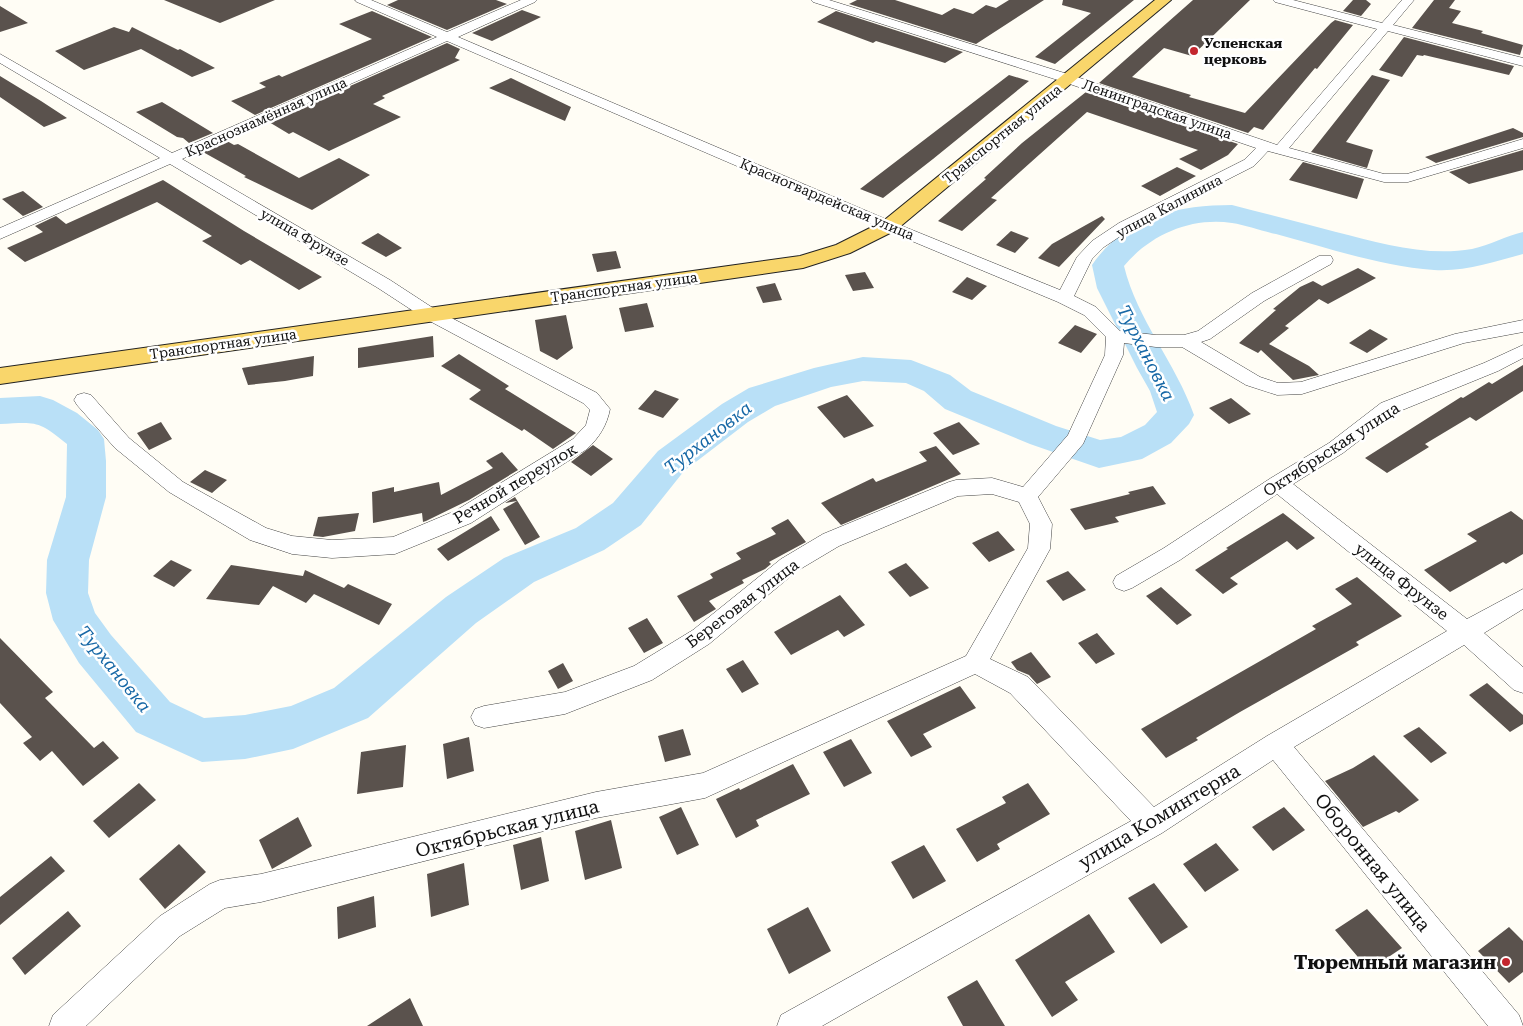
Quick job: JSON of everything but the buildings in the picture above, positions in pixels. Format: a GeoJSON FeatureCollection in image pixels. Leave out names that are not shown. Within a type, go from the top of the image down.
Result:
{"type":"FeatureCollection","features":[{"type":"Feature","properties":{"kind":"main road","name":"Транспортная улица"},"geometry":{"type":"LineString","coordinates":[[0,376],[803,262],[843,249],[889,226],[1164,0]]}},
{"type":"Feature","properties":{"kind":"street","name":"Красногвардейская улица"},"geometry":{"type":"LineString","coordinates":[[361,0],[889,226],[1064,298],[1090,312],[1115,336]]}},
{"type":"Feature","properties":{"kind":"street","name":"Краснознамённая улица"},"geometry":{"type":"LineString","coordinates":[[0,234],[531,0]]}},
{"type":"Feature","properties":{"kind":"street","name":"Ленинградская улица"},"geometry":{"type":"LineString","coordinates":[[817,0],[1068,79],[1272,148],[1384,178],[1408,178],[1523,143]]}},
{"type":"Feature","properties":{"kind":"street"},"geometry":{"type":"LineString","coordinates":[[1279,0],[1523,62]]}},
{"type":"Feature","properties":{"kind":"street","name":"улица Калинина"},"geometry":{"type":"LineString","coordinates":[[1064,298],[1085,257],[1098,244],[1125,226],[1249,163],[1272,148],[1408,0]]}},
{"type":"Feature","properties":{"kind":"street","name":"улица Фрунзе"},"geometry":{"type":"LineString","coordinates":[[0,58],[384,284],[430,314],[590,398],[600,409],[599,420]]}},
{"type":"Feature","properties":{"kind":"street"},"geometry":{"type":"LineString","coordinates":[[1152,824],[1019,685],[975,663],[1039,549],[1041,524],[1027,496],[1076,439],[1114,355],[1115,336],[1156,341],[1184,341],[1204,335],[1258,297],[1325,260]]}},
{"type":"Feature","properties":{"kind":"street"},"geometry":{"type":"LineString","coordinates":[[1184,341],[1253,381],[1277,388],[1302,388],[1461,338],[1523,326]]}},
{"type":"Feature","properties":{"kind":"street","name":"Октябрьская улица"},"geometry":{"type":"LineString","coordinates":[[1124,582],[1172,554],[1278,482],[1336,448],[1388,408],[1491,367],[1523,351]]}},
{"type":"Feature","properties":{"kind":"street","name":"Речной переулок"},"geometry":{"type":"LineString","coordinates":[[84,400],[122,443],[176,487],[258,534],[292,545],[332,549],[395,545],[463,517],[580,444],[592,433],[599,420]]}},
{"type":"Feature","properties":{"kind":"street","name":"улица Фрунзе"},"geometry":{"type":"LineString","coordinates":[[1278,482],[1466,632],[1523,682]]}},
{"type":"Feature","properties":{"kind":"street","name":"Береговая улица"},"geometry":{"type":"LineString","coordinates":[[484,717],[565,703],[643,673],[701,637],[789,565],[831,540],[956,488],[992,486],[1027,496]]}},
{"type":"Feature","properties":{"kind":"street","name":"улица Коминтерна"},"geometry":{"type":"LineString","coordinates":[[792,1026],[1152,824],[1276,744],[1523,598]]}},
{"type":"Feature","properties":{"kind":"street","name":"Октябрьская улица"},"geometry":{"type":"LineString","coordinates":[[64,1026],[170,926],[220,894],[261,888],[596,805],[705,785],[975,663]]}},
{"type":"Feature","properties":{"kind":"street","name":"Оборонная улица"},"geometry":{"type":"LineString","coordinates":[[1276,744],[1508,1026]]}},
{"type":"Feature","properties":{"kind":"waterway","name":"Турхановка"},"geometry":{"type":"LineString","coordinates":[[0,411],[40,409],[64,422],[85,439],[87,461],[86,497],[68,560],[67,593],[75,620],[95,649],[153,717],[202,740],[245,737],[293,727],[351,703],[461,610],[519,570],[590,539],[627,514],[671,461],[735,413],[762,397],[826,376],[863,369],[911,372],[937,383],[958,400],[1043,435],[1099,454],[1129,449],[1158,434],[1176,415],[1168,391],[1154,368],[1113,288],[1108,265],[1130,242],[1155,226],[1187,217],[1232,214],[1394,256],[1436,261],[1473,258],[1513,247],[1523,241]]}},
{"type":"Feature","properties":{"kind":"place","name":"Успенская церковь"},"geometry":{"type":"Point","coordinates":[1194,51]}},
{"type":"Feature","properties":{"kind":"place","name":"Тюремный магазин"},"geometry":{"type":"Point","coordinates":[1506,962]}}]}
